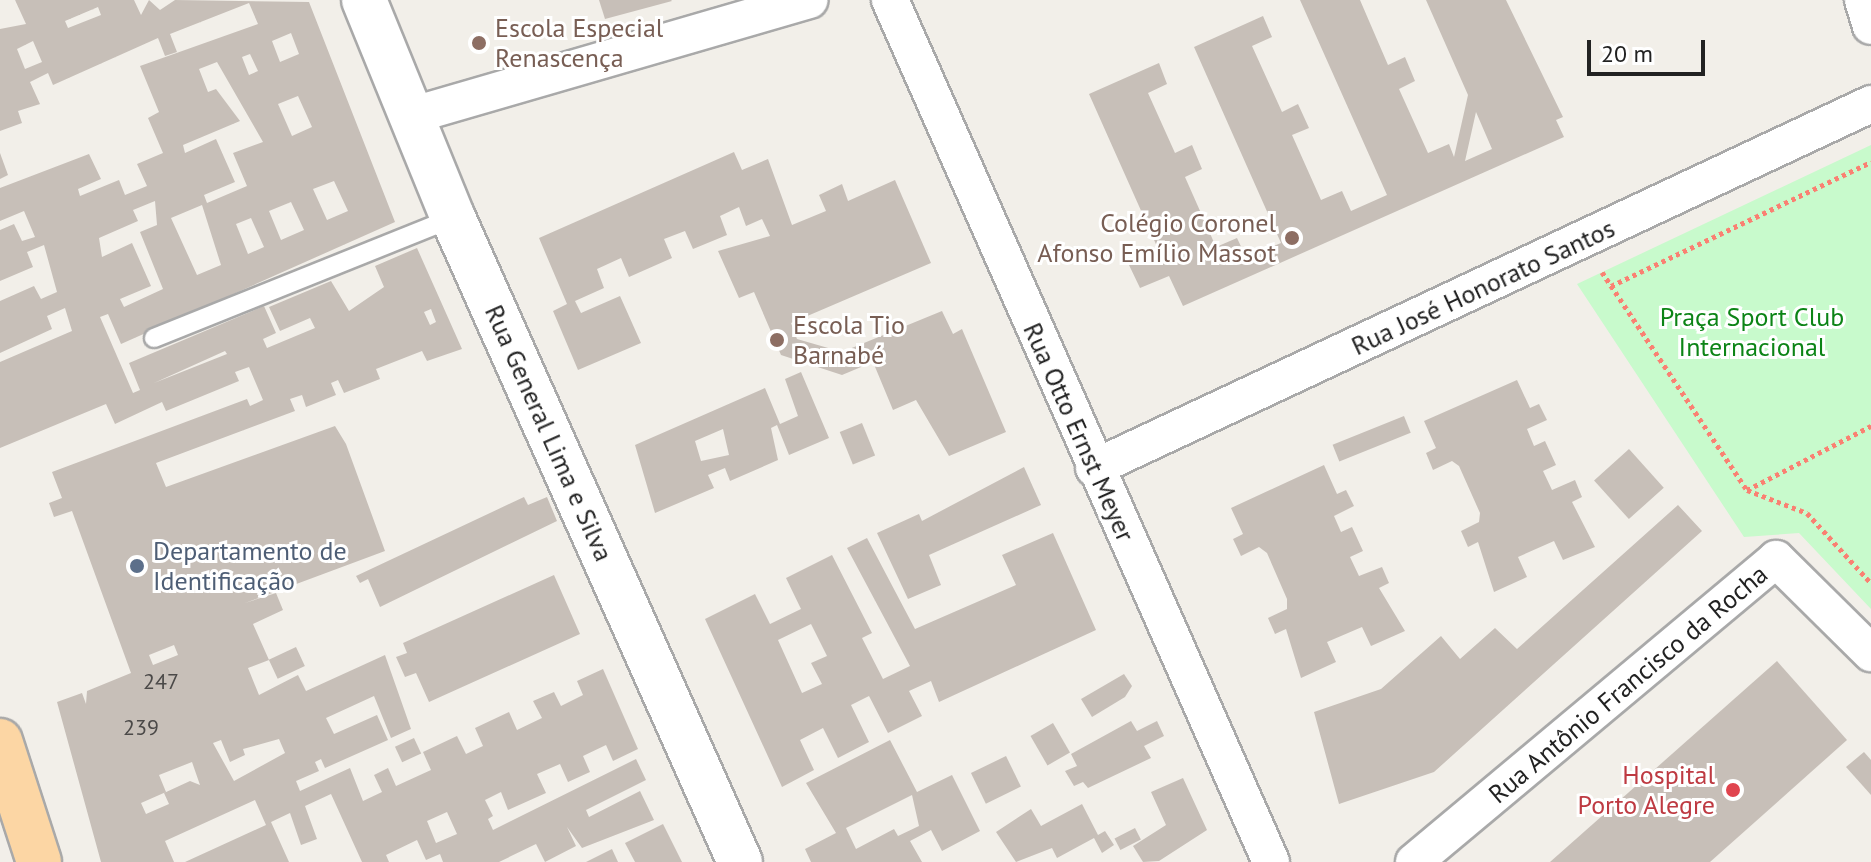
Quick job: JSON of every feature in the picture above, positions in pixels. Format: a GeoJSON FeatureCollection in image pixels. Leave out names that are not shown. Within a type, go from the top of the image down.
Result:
{"type":"FeatureCollection","features":[{"type":"Feature","properties":{"kind":"main road"},"geometry":{"type":"LineString","coordinates":[[0,741],[39,862]]}},
{"type":"Feature","properties":{"kind":"street","name":"Rua General Lima e Silva"},"geometry":{"type":"LineString","coordinates":[[364,0],[453,218],[740,862]]}},
{"type":"Feature","properties":{"kind":"street"},"geometry":{"type":"LineString","coordinates":[[410,116],[809,0]]}},
{"type":"Feature","properties":{"kind":"street","name":"Rua Otto Ernst Meyer"},"geometry":{"type":"LineString","coordinates":[[890,0],[1094,468],[1271,862]]}},
{"type":"Feature","properties":{"kind":"street"},"geometry":{"type":"LineString","coordinates":[[1863,0],[1871,26]]}},
{"type":"Feature","properties":{"kind":"street","name":"Rua José Honorato Santos"},"geometry":{"type":"LineString","coordinates":[[1094,468],[1871,104]]}},
{"type":"Feature","properties":{"kind":"street","name":"Rua Antônio Francisco da Rocha"},"geometry":{"type":"LineString","coordinates":[[1414,862],[1776,559],[1871,653]]}},
{"type":"Feature","properties":{"kind":"lane"},"geometry":{"type":"LineString","coordinates":[[154,338],[453,218]]}},
{"type":"Feature","properties":{"kind":"path"},"geometry":{"type":"LineString","coordinates":[[1611,286],[1871,162]]}},
{"type":"Feature","properties":{"kind":"path"},"geometry":{"type":"LineString","coordinates":[[1581,241],[1747,490],[1807,513],[1871,583]]}},
{"type":"Feature","properties":{"kind":"path"},"geometry":{"type":"LineString","coordinates":[[1747,490],[1871,426]]}},
{"type":"Feature","properties":{"kind":"green space","name":"Praça Sport Club Internacional"},"geometry":{"type":"Polygon","coordinates":[[[1871,145],[1871,609],[1799,533],[1744,537],[1577,284],[1871,145]]]}},
{"type":"Feature","properties":{"kind":"building"},"geometry":{"type":"Polygon","coordinates":[[[15,0],[134,0],[141,15],[149,0],[160,10],[175,0],[309,2],[395,222],[121,344],[108,314],[100,317],[133,393],[140,390],[129,363],[264,306],[276,333],[263,339],[267,348],[315,328],[310,318],[280,331],[269,307],[331,281],[349,311],[384,287],[375,266],[417,248],[462,349],[427,361],[422,351],[376,369],[380,379],[344,393],[338,380],[331,383],[336,395],[306,407],[302,395],[290,399],[295,411],[156,463],[166,487],[335,426],[346,444],[385,551],[245,603],[276,593],[283,610],[253,624],[269,660],[248,668],[259,695],[298,675],[306,691],[385,655],[411,729],[391,738],[374,696],[326,718],[334,734],[377,715],[388,740],[325,768],[321,759],[315,762],[319,771],[296,781],[300,791],[350,768],[363,801],[382,792],[374,775],[388,768],[396,786],[431,770],[423,752],[457,736],[466,754],[483,746],[475,728],[509,712],[517,730],[542,718],[533,701],[554,692],[561,706],[583,695],[577,681],[603,669],[638,749],[613,761],[606,745],[583,756],[590,772],[568,782],[560,764],[537,774],[546,793],[508,810],[501,792],[485,800],[493,816],[488,819],[493,830],[636,759],[646,780],[586,810],[589,817],[640,791],[654,820],[582,848],[567,827],[576,846],[545,862],[536,844],[499,862],[443,862],[440,854],[426,860],[417,840],[386,855],[389,862],[362,862],[331,794],[305,806],[317,839],[301,845],[290,813],[271,822],[289,862],[185,862],[266,825],[255,800],[165,841],[174,862],[101,862],[57,702],[82,693],[86,704],[87,691],[131,673],[72,511],[54,517],[49,503],[62,498],[52,472],[247,399],[250,406],[263,400],[249,367],[235,372],[239,381],[166,411],[162,402],[115,424],[106,404],[0,448],[0,362],[72,331],[65,308],[47,316],[52,329],[0,353],[0,301],[34,286],[41,299],[57,292],[44,245],[27,252],[33,267],[0,281],[0,230],[14,224],[22,241],[35,237],[24,211],[0,221],[0,188],[89,154],[101,179],[78,189],[80,196],[119,180],[125,195],[147,186],[137,164],[163,153],[148,118],[159,112],[140,66],[258,24],[249,3],[170,34],[177,52],[165,56],[158,38],[53,85],[48,73],[30,82],[40,104],[18,111],[22,123],[0,131],[0,29],[26,24],[15,0]],[[98,7],[65,21],[68,28],[101,15],[98,7]],[[291,33],[272,41],[280,62],[299,54],[291,33]],[[33,41],[17,49],[25,69],[42,62],[33,41]],[[250,54],[242,57],[249,75],[258,71],[250,54]],[[217,62],[199,69],[208,92],[216,89],[240,121],[183,145],[185,153],[216,139],[235,182],[204,195],[207,203],[247,186],[233,153],[263,142],[217,62]],[[298,96],[278,104],[292,136],[312,127],[298,96]],[[334,181],[313,189],[327,220],[348,211],[334,181]],[[155,201],[133,210],[138,221],[99,238],[102,257],[132,243],[151,286],[120,299],[124,307],[163,289],[140,232],[157,225],[155,201]],[[291,202],[269,211],[281,240],[304,230],[291,202]],[[202,205],[171,218],[197,275],[221,265],[202,205]],[[251,218],[236,224],[248,254],[264,247],[251,218]],[[431,309],[424,312],[430,325],[436,322],[431,309]],[[225,351],[154,383],[227,354],[225,351]],[[174,645],[149,655],[153,665],[178,655],[174,645]],[[279,739],[243,749],[245,755],[230,762],[221,740],[213,743],[234,781],[285,753],[279,739]],[[192,762],[159,775],[166,792],[141,803],[146,814],[169,804],[164,793],[190,781],[200,785],[192,762]],[[447,812],[427,821],[436,843],[457,834],[447,812]]]}},
{"type":"Feature","properties":{"kind":"building"},"geometry":{"type":"Polygon","coordinates":[[[599,0],[671,0],[672,1],[605,19],[599,0]]]}},
{"type":"Feature","properties":{"kind":"building"},"geometry":{"type":"Polygon","coordinates":[[[1300,0],[1360,0],[1388,65],[1405,57],[1415,81],[1399,89],[1428,153],[1449,144],[1454,157],[1468,95],[1426,0],[1506,0],[1563,117],[1556,120],[1564,137],[1183,306],[1169,276],[1140,288],[1129,265],[1159,251],[1089,94],[1159,63],[1167,84],[1148,93],[1175,153],[1192,145],[1202,169],[1185,177],[1216,247],[1237,238],[1246,257],[1281,243],[1194,47],[1263,16],[1272,37],[1252,46],[1282,112],[1298,104],[1309,128],[1292,135],[1321,200],[1342,191],[1351,211],[1387,195],[1300,0]],[[1476,112],[1465,161],[1492,149],[1476,112]]]}},
{"type":"Feature","properties":{"kind":"building"},"geometry":{"type":"Polygon","coordinates":[[[734,152],[742,170],[768,159],[792,225],[826,211],[819,195],[842,184],[848,201],[895,180],[931,263],[791,323],[797,339],[842,352],[942,311],[953,334],[962,329],[1006,432],[949,456],[916,400],[893,410],[873,362],[842,375],[781,355],[754,292],[739,298],[718,251],[770,236],[762,219],[746,226],[739,207],[720,216],[727,235],[693,249],[685,231],[664,239],[672,258],[629,277],[621,258],[597,269],[604,288],[575,301],[581,313],[620,296],[641,343],[578,370],[553,311],[567,304],[539,238],[734,152]]]}},
{"type":"Feature","properties":{"kind":"building"},"geometry":{"type":"Polygon","coordinates":[[[0,153],[8,175],[0,179],[0,153]]]}},
{"type":"Feature","properties":{"kind":"building"},"geometry":{"type":"Polygon","coordinates":[[[801,372],[829,438],[789,455],[777,425],[771,428],[778,460],[730,481],[725,468],[708,475],[714,488],[655,513],[635,445],[765,388],[780,424],[798,416],[785,379],[801,372]],[[723,429],[695,441],[701,461],[729,455],[723,429]]]}},
{"type":"Feature","properties":{"kind":"building"},"geometry":{"type":"Polygon","coordinates":[[[1517,380],[1530,408],[1539,404],[1547,420],[1527,429],[1534,446],[1545,441],[1556,465],[1543,471],[1552,490],[1575,480],[1582,497],[1572,502],[1595,547],[1563,560],[1554,541],[1518,557],[1527,577],[1494,592],[1478,542],[1468,547],[1461,531],[1479,522],[1480,513],[1459,466],[1452,461],[1433,470],[1426,453],[1436,448],[1424,421],[1517,380]]]}},
{"type":"Feature","properties":{"kind":"building"},"geometry":{"type":"Polygon","coordinates":[[[1404,416],[1411,433],[1339,462],[1333,445],[1404,416]]]}},
{"type":"Feature","properties":{"kind":"building"},"geometry":{"type":"Polygon","coordinates":[[[862,423],[875,455],[853,464],[840,432],[862,423]]]}},
{"type":"Feature","properties":{"kind":"building"},"geometry":{"type":"Polygon","coordinates":[[[1629,449],[1664,488],[1629,519],[1594,480],[1629,449]]]}},
{"type":"Feature","properties":{"kind":"building"},"geometry":{"type":"Polygon","coordinates":[[[1324,465],[1337,494],[1346,490],[1354,506],[1334,516],[1341,532],[1352,527],[1363,551],[1350,557],[1359,576],[1382,567],[1389,583],[1379,588],[1405,631],[1371,646],[1362,627],[1327,642],[1336,662],[1301,678],[1286,629],[1275,634],[1268,618],[1287,609],[1287,599],[1267,553],[1259,547],[1241,556],[1233,539],[1243,534],[1231,508],[1324,465]]]}},
{"type":"Feature","properties":{"kind":"building"},"geometry":{"type":"Polygon","coordinates":[[[1024,467],[1041,505],[929,555],[941,585],[908,599],[877,533],[919,514],[922,521],[1024,467]]]}},
{"type":"Feature","properties":{"kind":"building"},"geometry":{"type":"Polygon","coordinates":[[[524,497],[528,505],[547,497],[557,521],[380,607],[368,579],[360,583],[356,576],[524,497]]]}},
{"type":"Feature","properties":{"kind":"building"},"geometry":{"type":"Polygon","coordinates":[[[1678,505],[1702,531],[1434,772],[1339,804],[1314,712],[1381,689],[1441,636],[1460,659],[1495,628],[1517,649],[1678,505]]]}},
{"type":"Feature","properties":{"kind":"building"},"geometry":{"type":"Polygon","coordinates":[[[1053,533],[1096,630],[939,702],[931,681],[909,691],[922,716],[888,733],[869,696],[851,705],[869,742],[838,758],[823,728],[800,740],[814,770],[782,787],[705,619],[755,594],[770,624],[801,609],[786,578],[832,555],[872,633],[862,638],[883,679],[910,666],[847,548],[867,538],[915,629],[1016,585],[1002,555],[1053,533]],[[811,624],[778,640],[802,693],[822,684],[811,663],[827,656],[811,624]]]}},
{"type":"Feature","properties":{"kind":"building"},"geometry":{"type":"Polygon","coordinates":[[[554,575],[580,634],[429,702],[416,673],[405,677],[396,657],[407,653],[403,643],[554,575]]]}},
{"type":"Feature","properties":{"kind":"building"},"geometry":{"type":"Polygon","coordinates":[[[296,647],[305,666],[278,679],[269,660],[296,647]]]}},
{"type":"Feature","properties":{"kind":"building"},"geometry":{"type":"Polygon","coordinates":[[[1777,661],[1847,740],[1710,862],[1550,862],[1777,661]]]}},
{"type":"Feature","properties":{"kind":"building"},"geometry":{"type":"Polygon","coordinates":[[[1124,674],[1132,686],[1125,697],[1092,717],[1081,699],[1124,674]]]}},
{"type":"Feature","properties":{"kind":"building"},"geometry":{"type":"Polygon","coordinates":[[[1131,721],[1137,731],[1157,721],[1164,736],[1144,746],[1151,758],[1088,788],[1083,782],[1074,786],[1065,771],[1077,766],[1071,754],[1131,721]]]}},
{"type":"Feature","properties":{"kind":"building"},"geometry":{"type":"Polygon","coordinates":[[[1053,723],[1070,752],[1047,765],[1030,736],[1053,723]]]}},
{"type":"Feature","properties":{"kind":"building"},"geometry":{"type":"Polygon","coordinates":[[[414,738],[421,753],[402,762],[395,747],[414,738]]]}},
{"type":"Feature","properties":{"kind":"building"},"geometry":{"type":"Polygon","coordinates":[[[890,740],[917,792],[952,775],[980,831],[942,851],[931,830],[910,841],[922,862],[811,862],[805,849],[836,833],[806,783],[890,740]],[[912,795],[846,828],[856,849],[894,829],[898,836],[919,826],[912,795]]]}},
{"type":"Feature","properties":{"kind":"building"},"geometry":{"type":"Polygon","coordinates":[[[1864,752],[1871,760],[1871,795],[1846,767],[1864,752]]]}},
{"type":"Feature","properties":{"kind":"building"},"geometry":{"type":"Polygon","coordinates":[[[1006,756],[1021,787],[986,804],[971,773],[1006,756]]]}},
{"type":"Feature","properties":{"kind":"building"},"geometry":{"type":"Polygon","coordinates":[[[1183,778],[1207,830],[1159,861],[1143,862],[1133,846],[1166,825],[1151,792],[1183,778]]]}},
{"type":"Feature","properties":{"kind":"building"},"geometry":{"type":"Polygon","coordinates":[[[1082,804],[1098,835],[1105,831],[1114,845],[1102,853],[1094,838],[1057,858],[1052,848],[1016,862],[996,832],[1031,809],[1041,826],[1082,804]]]}},
{"type":"Feature","properties":{"kind":"building"},"geometry":{"type":"Polygon","coordinates":[[[663,824],[682,862],[635,862],[625,843],[663,824]]]}},
{"type":"Feature","properties":{"kind":"building"},"geometry":{"type":"Polygon","coordinates":[[[1135,828],[1141,840],[1120,850],[1115,838],[1135,828]]]}},
{"type":"Feature","properties":{"kind":"building"},"geometry":{"type":"Polygon","coordinates":[[[612,849],[618,862],[586,862],[612,849]]]}},
{"type":"Feature","properties":{"kind":"place","name":"Escola Especial Renascença"},"geometry":{"type":"Point","coordinates":[479,43]}},
{"type":"Feature","properties":{"kind":"place","name":"Colégio Coronel Afonso Emílio Massot"},"geometry":{"type":"Point","coordinates":[1292,238]}},
{"type":"Feature","properties":{"kind":"place","name":"Escola Tio Barnabé"},"geometry":{"type":"Point","coordinates":[777,340]}},
{"type":"Feature","properties":{"kind":"place","name":"Departamento de Identificação"},"geometry":{"type":"Point","coordinates":[137,566]}},
{"type":"Feature","properties":{"kind":"place","name":"Hospital Porto Alegre"},"geometry":{"type":"Point","coordinates":[1733,790]}}]}
